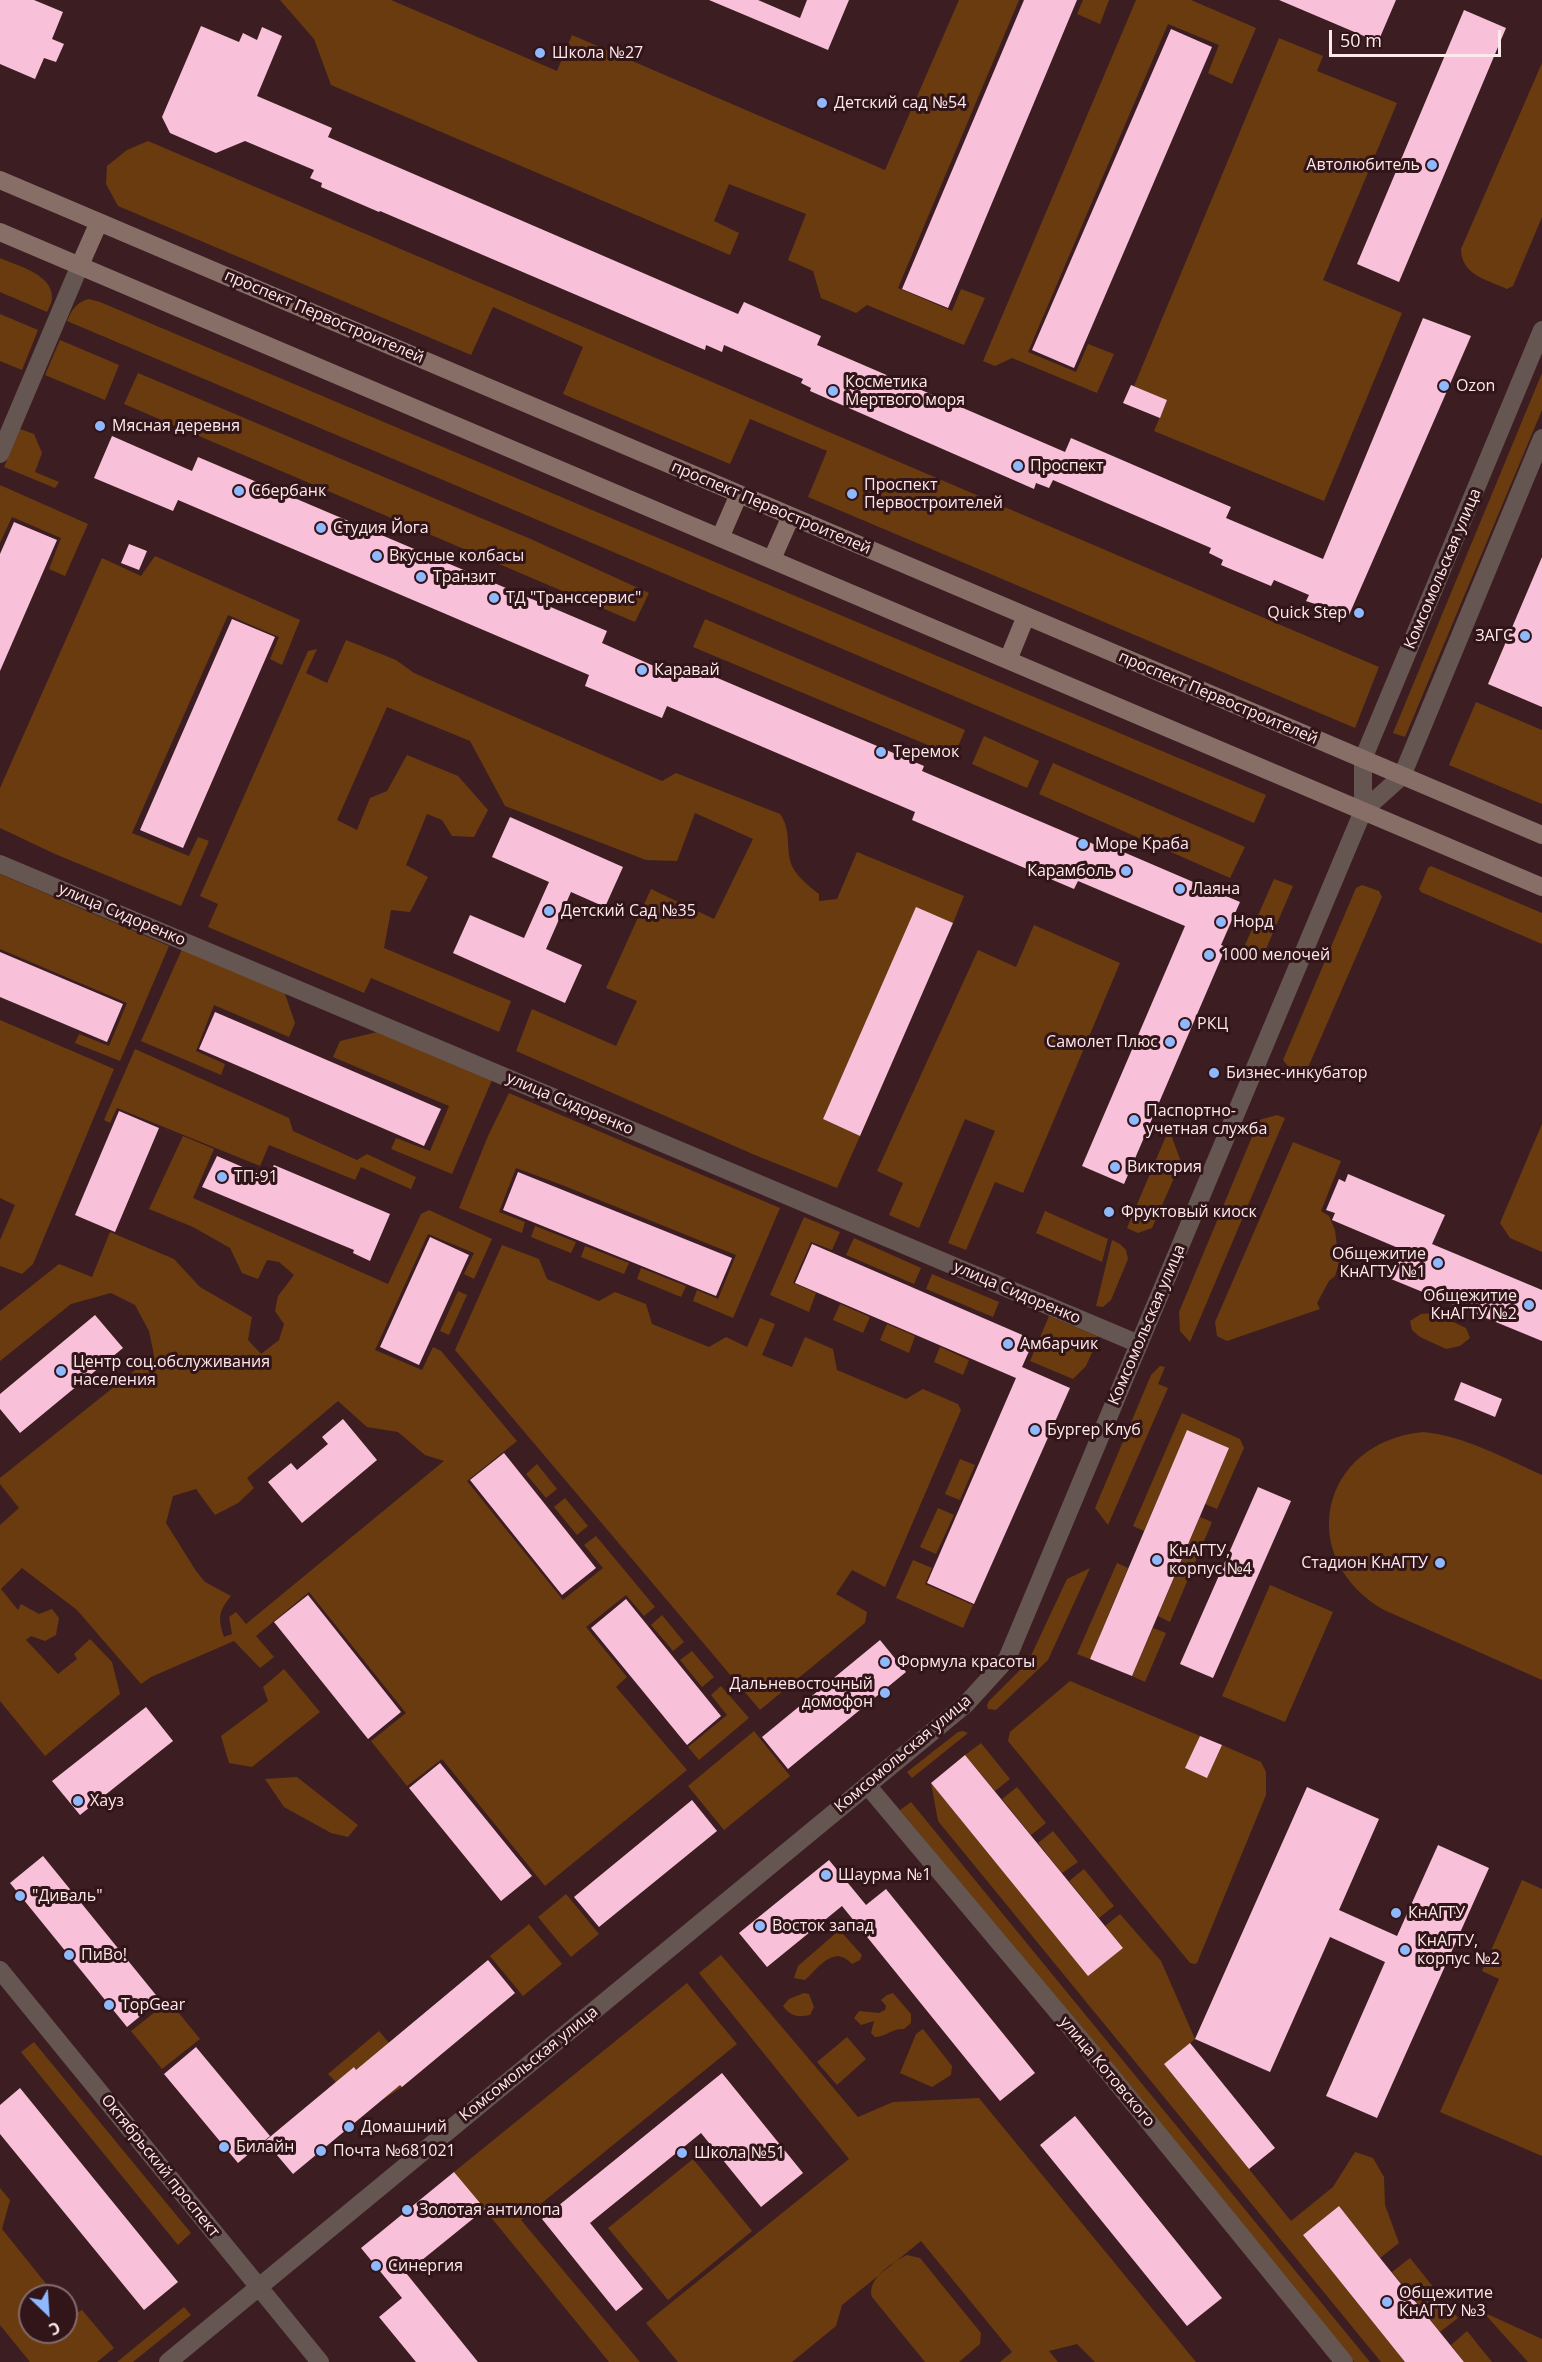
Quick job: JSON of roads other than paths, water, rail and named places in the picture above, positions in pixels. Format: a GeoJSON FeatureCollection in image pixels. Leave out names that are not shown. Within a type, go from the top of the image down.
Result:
{"type":"FeatureCollection","features":[{"type":"Feature","properties":{"kind":"main road","name":"проспект Первостроителей"},"geometry":{"type":"LineString","coordinates":[[0,180],[1542,835]]}},
{"type":"Feature","properties":{"kind":"main road"},"geometry":{"type":"LineString","coordinates":[[80,265],[99,222]]}},
{"type":"Feature","properties":{"kind":"main road"},"geometry":{"type":"LineString","coordinates":[[0,232],[1542,887]]}},
{"type":"Feature","properties":{"kind":"main road"},"geometry":{"type":"LineString","coordinates":[[720,538],[739,494]]}},
{"type":"Feature","properties":{"kind":"main road"},"geometry":{"type":"LineString","coordinates":[[772,559],[791,516]]}},
{"type":"Feature","properties":{"kind":"main road"},"geometry":{"type":"LineString","coordinates":[[1008,660],[1026,616]]}},
{"type":"Feature","properties":{"kind":"street"},"geometry":{"type":"LineString","coordinates":[[0,454],[80,265]]}},
{"type":"Feature","properties":{"kind":"street","name":"Комсомольская улица"},"geometry":{"type":"LineString","coordinates":[[168,2362],[966,1704],[1007,1659],[1363,811],[1363,759],[1542,330]]}},
{"type":"Feature","properties":{"kind":"street","name":"Комсомольская улица"},"geometry":{"type":"LineString","coordinates":[[1363,811],[1402,776],[1542,438]]}},
{"type":"Feature","properties":{"kind":"street","name":"улица Сидоренко"},"geometry":{"type":"LineString","coordinates":[[0,864],[1139,1344]]}},
{"type":"Feature","properties":{"kind":"street","name":"улица Котовского"},"geometry":{"type":"LineString","coordinates":[[867,1785],[1108,2072],[1344,2362]]}},
{"type":"Feature","properties":{"kind":"street","name":"Октябрьский проспект"},"geometry":{"type":"LineString","coordinates":[[0,1970],[320,2362]]}},
{"type":"Feature","properties":{"kind":"place","name":"Школа №27"},"geometry":{"type":"Point","coordinates":[540,53]}},
{"type":"Feature","properties":{"kind":"place","name":"Детский сад №54"},"geometry":{"type":"Point","coordinates":[822,103]}},
{"type":"Feature","properties":{"kind":"place","name":"Автолюбитель"},"geometry":{"type":"Point","coordinates":[1432,165]}},
{"type":"Feature","properties":{"kind":"place","name":"Ozon"},"geometry":{"type":"Point","coordinates":[1444,386]}},
{"type":"Feature","properties":{"kind":"place","name":"Косметика Мертвого моря"},"geometry":{"type":"Point","coordinates":[833,391]}},
{"type":"Feature","properties":{"kind":"place","name":"Мясная деревня"},"geometry":{"type":"Point","coordinates":[100,426]}},
{"type":"Feature","properties":{"kind":"place","name":"Проспект"},"geometry":{"type":"Point","coordinates":[1018,466]}},
{"type":"Feature","properties":{"kind":"place","name":"Сбербанк"},"geometry":{"type":"Point","coordinates":[239,491]}},
{"type":"Feature","properties":{"kind":"place","name":"Проспект Первостроителей"},"geometry":{"type":"Point","coordinates":[852,494]}},
{"type":"Feature","properties":{"kind":"place","name":"Студия Йога"},"geometry":{"type":"Point","coordinates":[321,528]}},
{"type":"Feature","properties":{"kind":"place","name":"Вкусные колбасы"},"geometry":{"type":"Point","coordinates":[377,556]}},
{"type":"Feature","properties":{"kind":"place","name":"Транзит"},"geometry":{"type":"Point","coordinates":[421,577]}},
{"type":"Feature","properties":{"kind":"place","name":"ТД \"Транссервис\""},"geometry":{"type":"Point","coordinates":[494,598]}},
{"type":"Feature","properties":{"kind":"place","name":"Quick Step"},"geometry":{"type":"Point","coordinates":[1359,613]}},
{"type":"Feature","properties":{"kind":"place","name":"ЗАГС"},"geometry":{"type":"Point","coordinates":[1525,636]}},
{"type":"Feature","properties":{"kind":"place","name":"Каравай"},"geometry":{"type":"Point","coordinates":[642,670]}},
{"type":"Feature","properties":{"kind":"place","name":"Теремок"},"geometry":{"type":"Point","coordinates":[881,752]}},
{"type":"Feature","properties":{"kind":"place","name":"Море Краба"},"geometry":{"type":"Point","coordinates":[1083,844]}},
{"type":"Feature","properties":{"kind":"place","name":"Карамболь"},"geometry":{"type":"Point","coordinates":[1126,871]}},
{"type":"Feature","properties":{"kind":"place","name":"Лаяна"},"geometry":{"type":"Point","coordinates":[1180,889]}},
{"type":"Feature","properties":{"kind":"place","name":"Детский Сад №35"},"geometry":{"type":"Point","coordinates":[549,911]}},
{"type":"Feature","properties":{"kind":"place","name":"Норд"},"geometry":{"type":"Point","coordinates":[1221,922]}},
{"type":"Feature","properties":{"kind":"place","name":"1000 мелочей"},"geometry":{"type":"Point","coordinates":[1209,955]}},
{"type":"Feature","properties":{"kind":"place","name":"РКЦ"},"geometry":{"type":"Point","coordinates":[1185,1024]}},
{"type":"Feature","properties":{"kind":"place","name":"Самолет Плюс"},"geometry":{"type":"Point","coordinates":[1170,1042]}},
{"type":"Feature","properties":{"kind":"place","name":"Бизнес-инкубатор"},"geometry":{"type":"Point","coordinates":[1214,1073]}},
{"type":"Feature","properties":{"kind":"place","name":"Паспортно- учетная служба"},"geometry":{"type":"Point","coordinates":[1134,1120]}},
{"type":"Feature","properties":{"kind":"place","name":"Виктория"},"geometry":{"type":"Point","coordinates":[1115,1167]}},
{"type":"Feature","properties":{"kind":"place","name":"ТП-91"},"geometry":{"type":"Point","coordinates":[222,1177]}},
{"type":"Feature","properties":{"kind":"place","name":"Фруктовый киоск"},"geometry":{"type":"Point","coordinates":[1109,1212]}},
{"type":"Feature","properties":{"kind":"place","name":"Общежитие КнАГТУ №1"},"geometry":{"type":"Point","coordinates":[1438,1263]}},
{"type":"Feature","properties":{"kind":"place","name":"Общежитие КнАГТУ №2"},"geometry":{"type":"Point","coordinates":[1529,1305]}},
{"type":"Feature","properties":{"kind":"place","name":"Амбарчик"},"geometry":{"type":"Point","coordinates":[1008,1344]}},
{"type":"Feature","properties":{"kind":"place","name":"Центр соц.обслуживания населения"},"geometry":{"type":"Point","coordinates":[61,1371]}},
{"type":"Feature","properties":{"kind":"place","name":"Бургер Клуб"},"geometry":{"type":"Point","coordinates":[1035,1430]}},
{"type":"Feature","properties":{"kind":"place","name":"КнАГТУ, корпус №4"},"geometry":{"type":"Point","coordinates":[1157,1560]}},
{"type":"Feature","properties":{"kind":"place","name":"Стадион КнАГТУ"},"geometry":{"type":"Point","coordinates":[1440,1563]}},
{"type":"Feature","properties":{"kind":"place","name":"Формула красоты"},"geometry":{"type":"Point","coordinates":[885,1662]}},
{"type":"Feature","properties":{"kind":"place","name":"Дальневосточный домофон"},"geometry":{"type":"Point","coordinates":[885,1693]}},
{"type":"Feature","properties":{"kind":"place","name":"Хауз"},"geometry":{"type":"Point","coordinates":[78,1801]}},
{"type":"Feature","properties":{"kind":"place","name":"Шаурма №1"},"geometry":{"type":"Point","coordinates":[826,1875]}},
{"type":"Feature","properties":{"kind":"place","name":"\"Диваль\""},"geometry":{"type":"Point","coordinates":[20,1896]}},
{"type":"Feature","properties":{"kind":"place","name":"КнАГТУ"},"geometry":{"type":"Point","coordinates":[1396,1913]}},
{"type":"Feature","properties":{"kind":"place","name":"Восток запад"},"geometry":{"type":"Point","coordinates":[760,1926]}},
{"type":"Feature","properties":{"kind":"place","name":"КнАГТУ, корпус №2"},"geometry":{"type":"Point","coordinates":[1405,1950]}},
{"type":"Feature","properties":{"kind":"place","name":"ПиВо!"},"geometry":{"type":"Point","coordinates":[69,1955]}},
{"type":"Feature","properties":{"kind":"place","name":"TopGear"},"geometry":{"type":"Point","coordinates":[109,2005]}},
{"type":"Feature","properties":{"kind":"place","name":"Домашний"},"geometry":{"type":"Point","coordinates":[349,2127]}},
{"type":"Feature","properties":{"kind":"place","name":"Билайн"},"geometry":{"type":"Point","coordinates":[224,2147]}},
{"type":"Feature","properties":{"kind":"place","name":"Почта №681021"},"geometry":{"type":"Point","coordinates":[321,2151]}},
{"type":"Feature","properties":{"kind":"place","name":"Школа №51"},"geometry":{"type":"Point","coordinates":[682,2153]}},
{"type":"Feature","properties":{"kind":"place","name":"Золотая антилопа"},"geometry":{"type":"Point","coordinates":[407,2210]}},
{"type":"Feature","properties":{"kind":"place","name":"Синергия"},"geometry":{"type":"Point","coordinates":[376,2266]}},
{"type":"Feature","properties":{"kind":"place","name":"Общежитие КнАГТУ №3"},"geometry":{"type":"Point","coordinates":[1387,2302]}}]}
